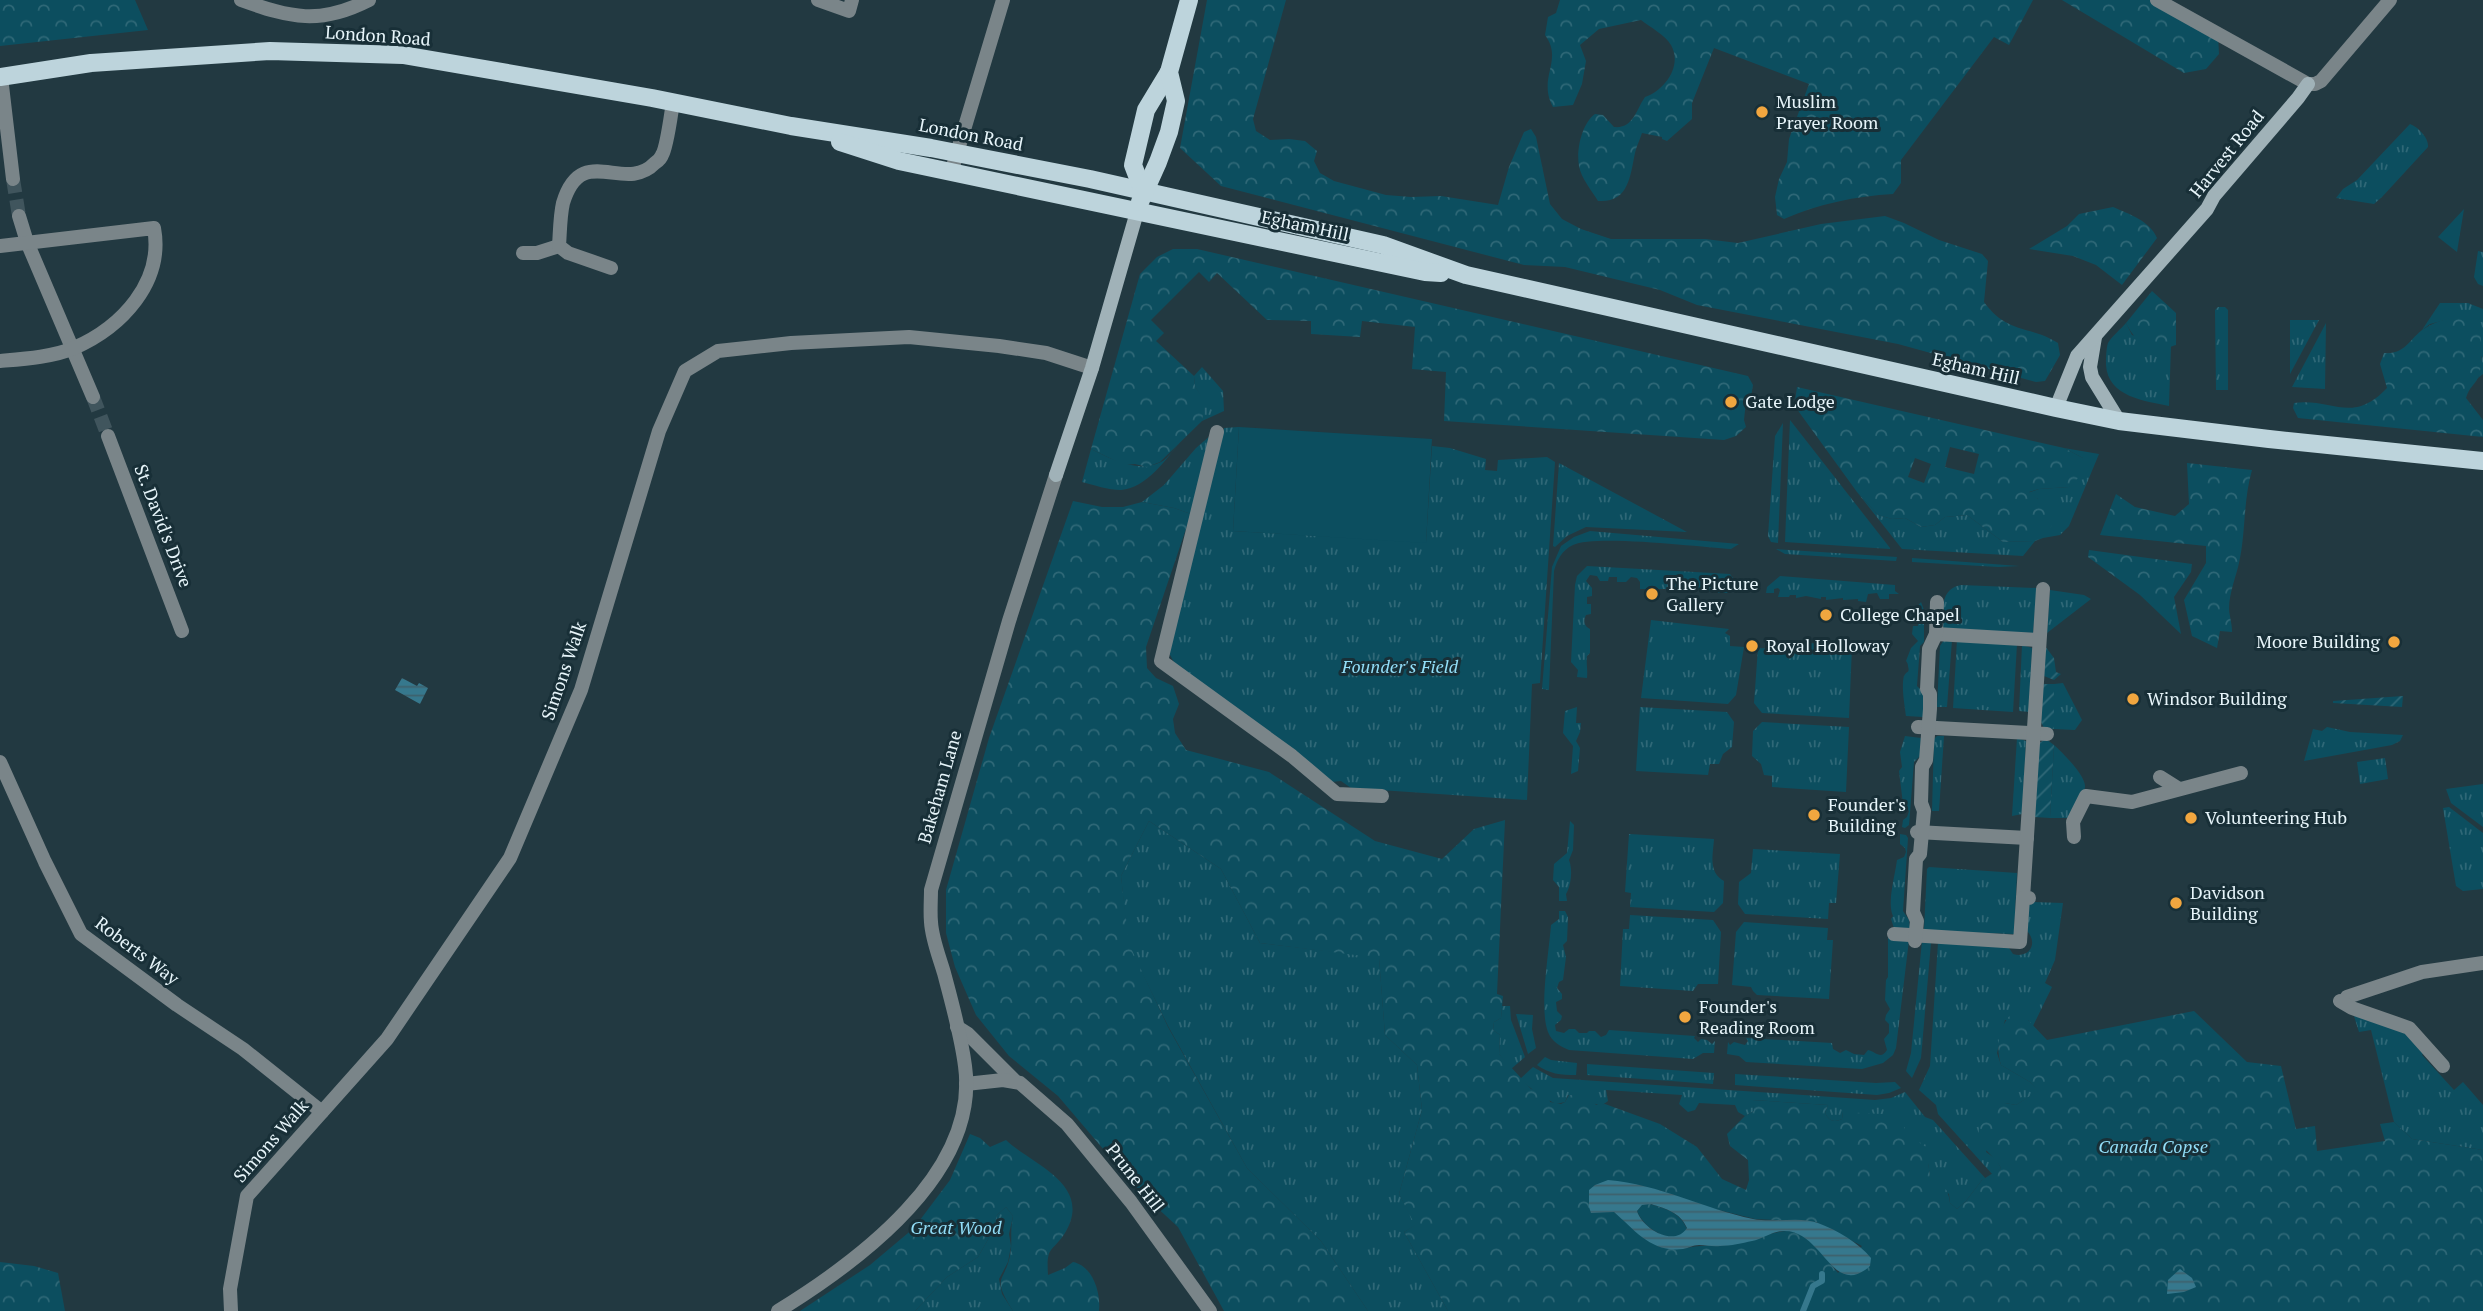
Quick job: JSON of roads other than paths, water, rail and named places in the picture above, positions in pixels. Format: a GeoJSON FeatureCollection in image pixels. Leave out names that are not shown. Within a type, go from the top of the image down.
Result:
{"type":"FeatureCollection","features":[{"type":"Feature","properties":{"kind":"main road"},"geometry":{"type":"LineString","coordinates":[[1143,191],[1133,165],[1146,110],[1169,72],[1189,0]]}},
{"type":"Feature","properties":{"kind":"main road","name":"London Road"},"geometry":{"type":"LineString","coordinates":[[1,77],[91,63],[270,51],[402,55],[673,102],[791,126],[957,153],[1143,191]]}},
{"type":"Feature","properties":{"kind":"main road"},"geometry":{"type":"LineString","coordinates":[[1137,212],[1143,191],[1158,162],[1176,101],[1169,72]]}},
{"type":"Feature","properties":{"kind":"main road","name":"London Road"},"geometry":{"type":"LineString","coordinates":[[791,126],[899,162],[1137,212]]}},
{"type":"Feature","properties":{"kind":"main road","name":"Egham Hill"},"geometry":{"type":"LineString","coordinates":[[1143,191],[1383,245],[1466,275],[2119,421],[2483,461]]}},
{"type":"Feature","properties":{"kind":"main road","name":"Egham Hill"},"geometry":{"type":"LineString","coordinates":[[1137,212],[1425,272],[1466,275]]}},
{"type":"Feature","properties":{"kind":"street"},"geometry":{"type":"LineString","coordinates":[[241,0],[292,15],[338,14],[369,0]]}},
{"type":"Feature","properties":{"kind":"street"},"geometry":{"type":"LineString","coordinates":[[818,0],[849,11],[852,0]]}},
{"type":"Feature","properties":{"kind":"street"},"geometry":{"type":"LineString","coordinates":[[951,173],[1003,0]]}},
{"type":"Feature","properties":{"kind":"street"},"geometry":{"type":"LineString","coordinates":[[2157,0],[2308,84]]}},
{"type":"Feature","properties":{"kind":"street","name":"Harvest Road"},"geometry":{"type":"LineString","coordinates":[[2056,408],[2077,356],[2207,209],[2214,196],[2308,84],[2321,81],[2390,0]]}},
{"type":"Feature","properties":{"kind":"street"},"geometry":{"type":"LineString","coordinates":[[1,77],[13,179]]}},
{"type":"Feature","properties":{"kind":"street"},"geometry":{"type":"LineString","coordinates":[[559,246],[563,203],[574,180],[582,173],[594,170],[635,175],[652,166],[662,155],[673,102]]}},
{"type":"Feature","properties":{"kind":"street","name":"Bakeham Lane"},"geometry":{"type":"LineString","coordinates":[[778,1311],[822,1284],[888,1230],[914,1202],[951,1146],[962,1114],[965,1068],[935,944],[931,921],[931,890],[1009,621],[1092,368],[1137,212]]}},
{"type":"Feature","properties":{"kind":"street"},"geometry":{"type":"LineString","coordinates":[[19,216],[27,242],[93,397]]}},
{"type":"Feature","properties":{"kind":"street"},"geometry":{"type":"LineString","coordinates":[[0,246],[154,228],[156,257],[145,287],[121,317],[95,337],[73,348],[0,361]]}},
{"type":"Feature","properties":{"kind":"street"},"geometry":{"type":"LineString","coordinates":[[523,253],[537,253],[559,246]]}},
{"type":"Feature","properties":{"kind":"street"},"geometry":{"type":"LineString","coordinates":[[559,246],[568,253],[611,268]]}},
{"type":"Feature","properties":{"kind":"street","name":"Simons Walk"},"geometry":{"type":"LineString","coordinates":[[231,1311],[230,1289],[247,1196],[387,1039],[510,858],[581,690],[659,431],[685,371],[718,351],[791,343],[909,337],[999,345],[1046,353],[1092,368]]}},
{"type":"Feature","properties":{"kind":"street"},"geometry":{"type":"LineString","coordinates":[[2095,337],[2090,367],[2092,377],[2119,421]]}},
{"type":"Feature","properties":{"kind":"street"},"geometry":{"type":"LineString","coordinates":[[1217,432],[1161,662],[1292,756],[1337,794],[1382,796]]}},
{"type":"Feature","properties":{"kind":"street","name":"St. David's Drive"},"geometry":{"type":"LineString","coordinates":[[108,436],[182,631]]}},
{"type":"Feature","properties":{"kind":"street"},"geometry":{"type":"LineString","coordinates":[[1894,934],[1916,939],[2020,942],[2026,898],[2027,838],[2040,734],[2039,640],[2043,589]]}},
{"type":"Feature","properties":{"kind":"street"},"geometry":{"type":"LineString","coordinates":[[1916,939],[1917,921],[1913,912],[1916,859],[1920,854],[1919,832],[1924,811],[1921,803],[1922,767],[1926,760],[1923,727],[1930,694],[1927,689],[1929,649],[1936,634],[1937,602]]}},
{"type":"Feature","properties":{"kind":"street"},"geometry":{"type":"LineString","coordinates":[[1936,634],[2039,640]]}},
{"type":"Feature","properties":{"kind":"street"},"geometry":{"type":"LineString","coordinates":[[1923,727],[2040,734]]}},
{"type":"Feature","properties":{"kind":"street","name":"Roberts Way"},"geometry":{"type":"LineString","coordinates":[[0,762],[81,934],[166,997],[243,1049],[322,1112]]}},
{"type":"Feature","properties":{"kind":"street"},"geometry":{"type":"LineString","coordinates":[[2074,837],[2073,822],[2099,793],[2132,802],[2241,773]]}},
{"type":"Feature","properties":{"kind":"street"},"geometry":{"type":"LineString","coordinates":[[2160,776],[2179,789]]}},
{"type":"Feature","properties":{"kind":"street"},"geometry":{"type":"LineString","coordinates":[[1919,832],[2027,838]]}},
{"type":"Feature","properties":{"kind":"street"},"geometry":{"type":"LineString","coordinates":[[2443,1066],[2409,1028],[2351,1008],[2344,999],[2422,972],[2483,963]]}},
{"type":"Feature","properties":{"kind":"street","name":"Prune Hill"},"geometry":{"type":"LineString","coordinates":[[957,1027],[968,1034],[1016,1082],[1026,1087],[1067,1124],[1100,1162],[1210,1311]]}},
{"type":"Feature","properties":{"kind":"street"},"geometry":{"type":"LineString","coordinates":[[966,1084],[1003,1080],[1016,1082]]}},
{"type":"Feature","properties":{"kind":"waterway"},"geometry":{"type":"LineString","coordinates":[[1803,1311],[1813,1286],[1822,1281],[1822,1274]]}},
{"type":"Feature","properties":{"kind":"tunnel"},"geometry":{"type":"LineString","coordinates":[[13,179],[19,216]]}},
{"type":"Feature","properties":{"kind":"tunnel"},"geometry":{"type":"LineString","coordinates":[[93,397],[108,436]]}},
{"type":"Feature","properties":{"kind":"place","name":"Muslim Prayer Room"},"geometry":{"type":"Point","coordinates":[1762,112]}},
{"type":"Feature","properties":{"kind":"place","name":"Gate Lodge"},"geometry":{"type":"Point","coordinates":[1731,402]}},
{"type":"Feature","properties":{"kind":"place","name":"The Picture Gallery"},"geometry":{"type":"Point","coordinates":[1652,594]}},
{"type":"Feature","properties":{"kind":"place","name":"College Chapel"},"geometry":{"type":"Point","coordinates":[1826,615]}},
{"type":"Feature","properties":{"kind":"place","name":"Moore Building"},"geometry":{"type":"Point","coordinates":[2394,642]}},
{"type":"Feature","properties":{"kind":"place","name":"Royal Holloway"},"geometry":{"type":"Point","coordinates":[1752,646]}},
{"type":"Feature","properties":{"kind":"place","name":"Windsor Building"},"geometry":{"type":"Point","coordinates":[2133,699]}},
{"type":"Feature","properties":{"kind":"place","name":"Founder's Building"},"geometry":{"type":"Point","coordinates":[1814,815]}},
{"type":"Feature","properties":{"kind":"place","name":"Volunteering Hub"},"geometry":{"type":"Point","coordinates":[2191,818]}},
{"type":"Feature","properties":{"kind":"place","name":"Davidson Building"},"geometry":{"type":"Point","coordinates":[2176,903]}},
{"type":"Feature","properties":{"kind":"place","name":"Founder's Reading Room"},"geometry":{"type":"Point","coordinates":[1685,1017]}},
{"type":"Feature","properties":{"kind":"park label","name":"Founder's Field"},"geometry":{"type":"Point","coordinates":[1400,667]}},
{"type":"Feature","properties":{"kind":"park label","name":"Canada Copse"},"geometry":{"type":"Point","coordinates":[2153,1147]}},
{"type":"Feature","properties":{"kind":"park label","name":"Great Wood"},"geometry":{"type":"Point","coordinates":[956,1228]}}]}
